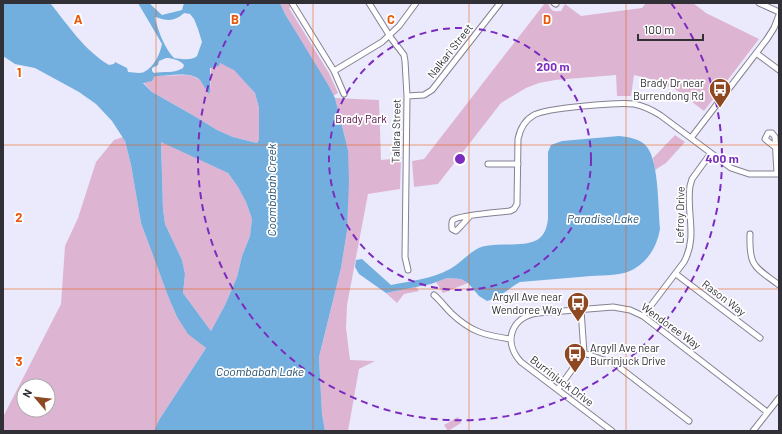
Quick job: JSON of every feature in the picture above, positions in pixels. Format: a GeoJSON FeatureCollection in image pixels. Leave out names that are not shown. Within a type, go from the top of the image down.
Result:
{"type":"FeatureCollection","features":[{"type":"Feature","properties":{"kind":"street"},"geometry":{"type":"LineString","coordinates":[[292,3],[334,71],[344,94]]}},
{"type":"Feature","properties":{"kind":"street","name":"Tallara Street"},"geometry":{"type":"LineString","coordinates":[[369,3],[404,55],[405,61],[407,96],[405,257],[408,270]]}},
{"type":"Feature","properties":{"kind":"street"},"geometry":{"type":"LineString","coordinates":[[334,71],[382,42],[390,35],[416,3]]}},
{"type":"Feature","properties":{"kind":"street","name":"Nalkari Street"},"geometry":{"type":"LineString","coordinates":[[407,96],[424,95],[432,90],[500,3]]}},
{"type":"Feature","properties":{"kind":"street"},"geometry":{"type":"LineString","coordinates":[[759,3],[779,12]]}},
{"type":"Feature","properties":{"kind":"street"},"geometry":{"type":"LineString","coordinates":[[691,138],[772,32],[779,15]]}},
{"type":"Feature","properties":{"kind":"street"},"geometry":{"type":"LineString","coordinates":[[756,52],[779,70]]}},
{"type":"Feature","properties":{"kind":"street"},"geometry":{"type":"LineString","coordinates":[[470,216],[510,211],[514,209],[517,204],[519,132],[528,119],[533,115],[546,110],[620,103],[634,104],[648,108],[660,115],[732,168],[743,173],[755,175],[778,174],[775,147]]}},
{"type":"Feature","properties":{"kind":"street","name":"Lefroy Drive"},"geometry":{"type":"LineString","coordinates":[[643,316],[676,274],[688,254],[692,240],[689,190],[690,182],[711,154]]}},
{"type":"Feature","properties":{"kind":"street"},"geometry":{"type":"LineString","coordinates":[[488,164],[518,164]]}},
{"type":"Feature","properties":{"kind":"street"},"geometry":{"type":"LineString","coordinates":[[750,234],[751,259],[756,268],[779,285]]}},
{"type":"Feature","properties":{"kind":"street","name":"Rason Way"},"geometry":{"type":"LineString","coordinates":[[676,274],[760,338]]}},
{"type":"Feature","properties":{"kind":"street"},"geometry":{"type":"LineString","coordinates":[[434,295],[462,323],[473,330],[485,335],[510,339]]}},
{"type":"Feature","properties":{"kind":"street","name":"Wendoree Way"},"geometry":{"type":"LineString","coordinates":[[510,339],[512,330],[522,318],[530,314],[619,307],[630,310],[643,316],[767,412]]}},
{"type":"Feature","properties":{"kind":"street"},"geometry":{"type":"LineString","coordinates":[[558,389],[584,353],[581,310]]}},
{"type":"Feature","properties":{"kind":"street","name":"Burrinjuck Drive"},"geometry":{"type":"LineString","coordinates":[[510,339],[511,348],[514,355],[521,362],[612,431]]}},
{"type":"Feature","properties":{"kind":"street"},"geometry":{"type":"LineString","coordinates":[[584,353],[615,364],[689,421]]}},
{"type":"Feature","properties":{"kind":"street"},"geometry":{"type":"LineString","coordinates":[[753,431],[779,398]]}},
{"type":"Feature","properties":{"kind":"green space"},"geometry":{"type":"Polygon","coordinates":[[[280,3],[296,3],[289,8],[329,73],[338,93],[333,96],[280,3]]]}},
{"type":"Feature","properties":{"kind":"green space"},"geometry":{"type":"Polygon","coordinates":[[[545,3],[547,3],[552,10],[555,11],[561,11],[565,4],[581,16],[642,8],[646,3],[693,3],[706,13],[759,39],[704,111],[675,89],[647,78],[634,75],[631,96],[617,96],[616,75],[555,80],[539,83],[526,88],[501,103],[438,184],[414,187],[412,161],[424,159],[545,3]]]}},
{"type":"Feature","properties":{"kind":"green space"},"geometry":{"type":"Polygon","coordinates":[[[220,63],[234,69],[255,93],[259,108],[259,140],[257,143],[233,137],[217,130],[152,92],[143,82],[157,76],[187,75],[193,76],[200,80],[210,91],[211,67],[218,66],[220,63]]]}},
{"type":"Feature","properties":{"kind":"green space","name":"Brady Park"},"geometry":{"type":"Polygon","coordinates":[[[335,98],[379,100],[381,160],[401,158],[400,189],[368,194],[347,305],[346,328],[350,360],[375,361],[359,369],[348,431],[325,431],[322,414],[319,357],[341,268],[347,231],[348,150],[335,98]]]}},
{"type":"Feature","properties":{"kind":"green space"},"geometry":{"type":"Polygon","coordinates":[[[675,135],[685,142],[666,163],[655,170],[653,158],[675,135]]]}},
{"type":"Feature","properties":{"kind":"green space"},"geometry":{"type":"Polygon","coordinates":[[[123,137],[131,165],[141,223],[168,296],[177,317],[188,333],[206,348],[159,420],[154,431],[3,431],[3,417],[16,392],[16,418],[56,418],[56,378],[23,378],[61,304],[65,246],[78,218],[96,162],[114,140],[123,137]]]}},
{"type":"Feature","properties":{"kind":"green space"},"geometry":{"type":"Polygon","coordinates":[[[161,141],[228,173],[246,202],[252,219],[250,236],[242,256],[237,277],[225,305],[211,331],[183,293],[185,274],[182,260],[165,224],[163,209],[161,141]]]}},
{"type":"Feature","properties":{"kind":"green space"},"geometry":{"type":"Polygon","coordinates":[[[447,278],[461,279],[468,283],[443,293],[436,282],[447,278]]]}},
{"type":"Feature","properties":{"kind":"green space"},"geometry":{"type":"Polygon","coordinates":[[[416,287],[419,291],[404,294],[397,303],[386,293],[416,287]]]}},
{"type":"Feature","properties":{"kind":"green space"},"geometry":{"type":"Polygon","coordinates":[[[458,417],[461,423],[448,431],[444,425],[458,417]]]}},
{"type":"Feature","properties":{"kind":"water","name":"Coombabah Lake"},"geometry":{"type":"Polygon","coordinates":[[[3,3],[50,3],[77,37],[100,59],[109,65],[114,64],[115,62],[127,68],[128,72],[142,73],[154,64],[162,44],[138,3],[149,3],[162,15],[182,10],[184,3],[280,3],[335,98],[348,150],[349,181],[347,231],[341,268],[319,357],[322,414],[325,431],[154,431],[159,420],[206,348],[188,334],[177,317],[168,296],[141,223],[131,165],[125,141],[112,121],[96,104],[79,92],[35,68],[15,64],[3,56],[3,3]],[[184,13],[177,18],[170,20],[155,18],[162,40],[174,58],[195,58],[202,42],[194,19],[190,14],[184,13]],[[166,58],[159,61],[158,65],[152,68],[154,73],[180,70],[184,65],[171,58],[166,58]],[[220,63],[219,66],[210,68],[209,94],[200,80],[196,77],[185,75],[157,76],[154,77],[152,81],[143,83],[152,92],[217,130],[233,137],[257,143],[259,140],[259,108],[255,93],[234,70],[220,63]],[[161,142],[163,209],[165,224],[182,260],[185,274],[183,293],[211,331],[225,305],[237,277],[242,256],[250,236],[252,219],[246,202],[228,173],[161,142]]]}},
{"type":"Feature","properties":{"kind":"water","name":"Paradise Lake"},"geometry":{"type":"Polygon","coordinates":[[[619,136],[638,140],[647,147],[654,163],[656,174],[660,229],[659,235],[652,252],[634,269],[613,275],[520,282],[492,300],[487,301],[479,296],[468,283],[461,279],[447,278],[431,284],[386,293],[359,274],[355,267],[356,260],[362,259],[391,285],[436,275],[450,269],[481,247],[491,245],[519,244],[537,240],[544,233],[548,222],[548,152],[551,145],[562,141],[619,136]]]}},
{"type":"Feature","properties":{"kind":"place","name":"Brady Dr near Burrendong Rd"},"geometry":{"type":"Point","coordinates":[720,108]}},
{"type":"Feature","properties":{"kind":"place","name":"Argyll Ave near Wendoree Way"},"geometry":{"type":"Point","coordinates":[578,322]}},
{"type":"Feature","properties":{"kind":"place","name":"Argyll Ave near Burrinjuck Drive"},"geometry":{"type":"Point","coordinates":[575,374]}},
{"type":"Feature","properties":{"kind":"water label","name":"Coombabah Creek"},"geometry":{"type":"Point","coordinates":[272,190]}}]}
